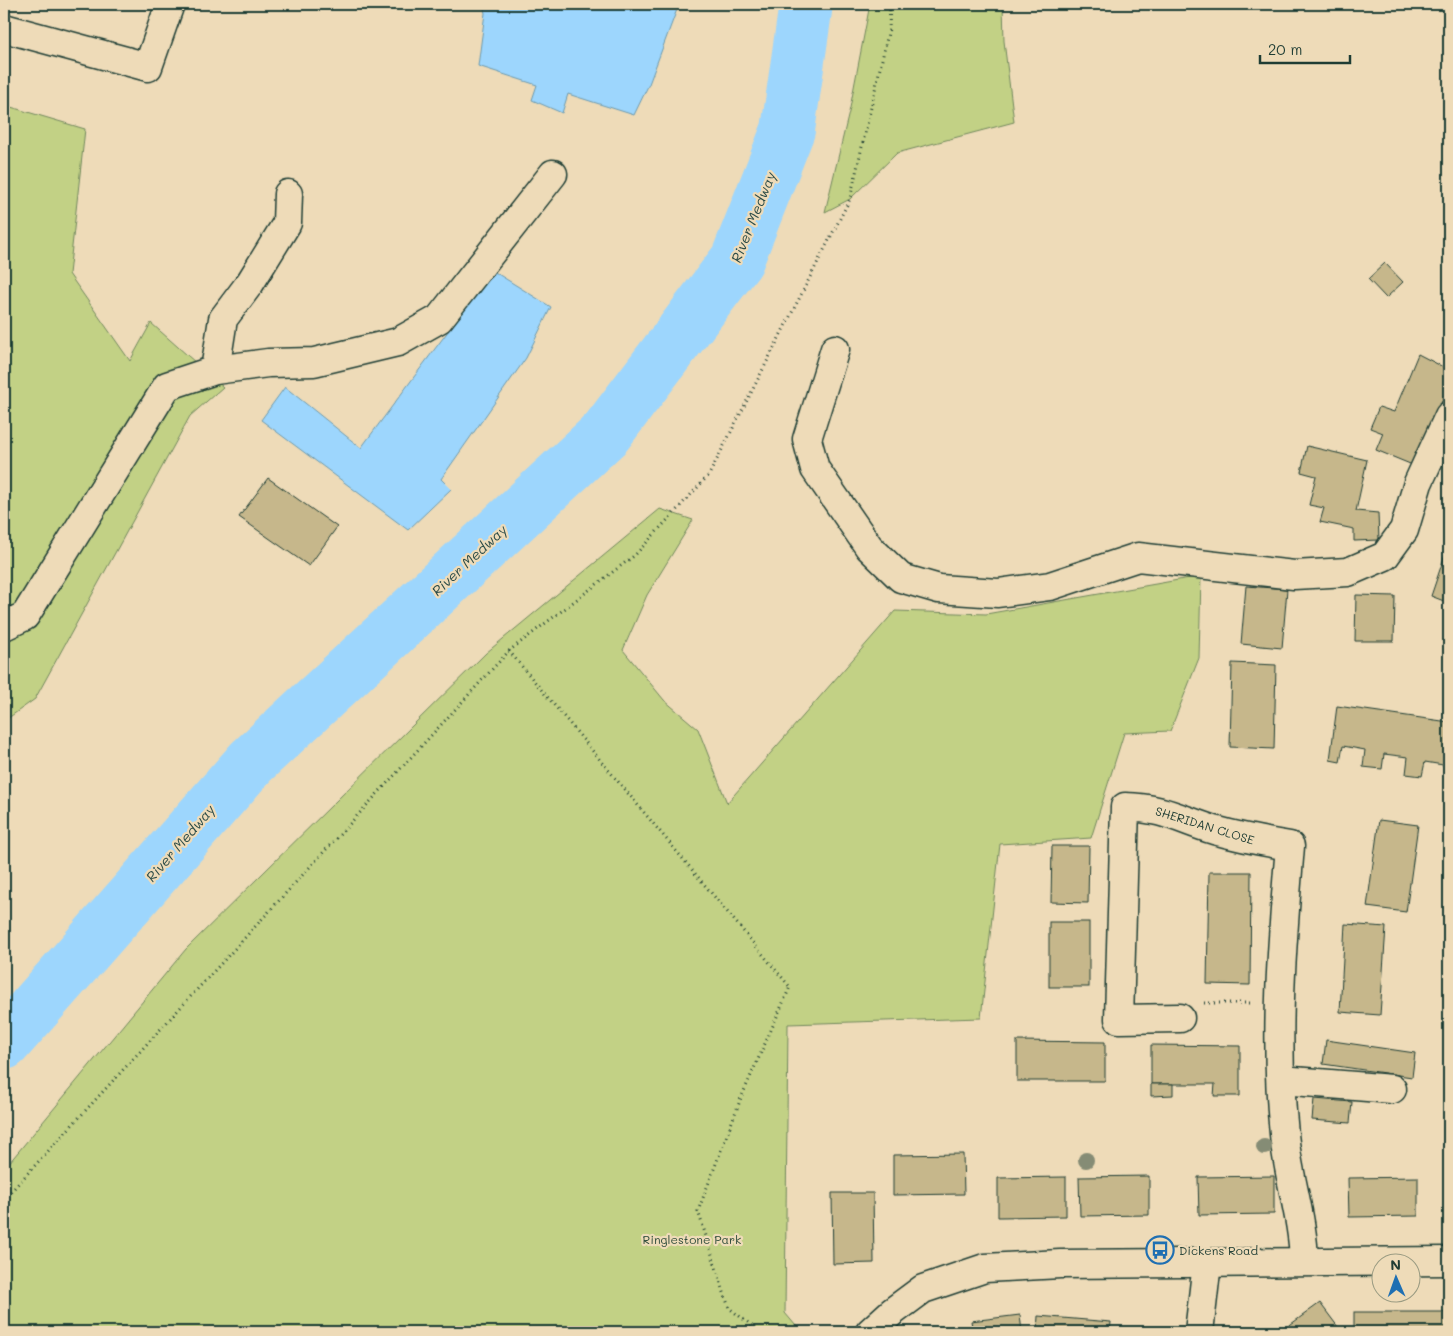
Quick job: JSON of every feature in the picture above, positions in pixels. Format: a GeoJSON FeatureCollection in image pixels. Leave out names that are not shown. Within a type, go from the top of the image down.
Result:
{"type":"FeatureCollection","features":[{"type":"Feature","properties":{"kind":"street"},"geometry":{"type":"LineString","coordinates":[[4,28],[148,67],[170,4]]}},
{"type":"Feature","properties":{"kind":"street"},"geometry":{"type":"LineString","coordinates":[[4,626],[25,616],[167,386],[215,370],[268,363],[314,362],[398,342],[439,319],[553,174]]}},
{"type":"Feature","properties":{"kind":"street"},"geometry":{"type":"LineString","coordinates":[[215,370],[223,320],[250,283],[287,223],[288,194]]}},
{"type":"Feature","properties":{"kind":"street"},"geometry":{"type":"LineString","coordinates":[[834,349],[807,440],[815,469],[869,547],[901,578],[939,589],[998,593],[1050,586],[1138,557],[1294,575],[1348,572],[1385,556],[1404,530],[1418,483],[1449,416]]}},
{"type":"Feature","properties":{"kind":"street","name":"SHERIDAN CLOSE"},"geometry":{"type":"LineString","coordinates":[[1180,1018],[1119,1019],[1125,807],[1158,810],[1213,830],[1262,842],[1290,846],[1283,929],[1281,1080],[1284,1136],[1300,1212],[1304,1262]]}},
{"type":"Feature","properties":{"kind":"street"},"geometry":{"type":"LineString","coordinates":[[1281,1080],[1392,1089]]}},
{"type":"Feature","properties":{"kind":"street"},"geometry":{"type":"LineString","coordinates":[[870,1332],[892,1312],[923,1289],[985,1268],[1043,1264],[1449,1261]]}},
{"type":"Feature","properties":{"kind":"street"},"geometry":{"type":"LineString","coordinates":[[1199,1332],[1207,1263]]}},
{"type":"Feature","properties":{"kind":"path"},"geometry":{"type":"LineString","coordinates":[[4,1199],[509,652],[635,556],[678,506],[709,475],[850,200],[889,29],[890,4]]}},
{"type":"Feature","properties":{"kind":"path"},"geometry":{"type":"LineString","coordinates":[[509,652],[790,987],[740,1098],[698,1211],[729,1308],[760,1332]]}},
{"type":"Feature","properties":{"kind":"path"},"geometry":{"type":"LineString","coordinates":[[1180,1018],[1191,1003],[1281,1003]]}},
{"type":"Feature","properties":{"kind":"green space"},"geometry":{"type":"Polygon","coordinates":[[[870,4],[1003,4],[1004,41],[1014,122],[897,153],[850,199],[825,212],[850,108],[870,4]]]}},
{"type":"Feature","properties":{"kind":"green space"},"geometry":{"type":"Polygon","coordinates":[[[4,105],[85,129],[69,274],[130,361],[151,323],[223,387],[190,416],[35,699],[4,721],[4,105]]]}},
{"type":"Feature","properties":{"kind":"green space","name":"Ringlestone Park"},"geometry":{"type":"Polygon","coordinates":[[[660,509],[693,520],[647,595],[623,650],[664,700],[698,729],[727,803],[895,611],[986,614],[1201,576],[1199,658],[1170,731],[1124,733],[1091,838],[1000,844],[981,1018],[788,1024],[785,1313],[801,1332],[4,1332],[4,1169],[186,949],[486,653],[660,509]]]}},
{"type":"Feature","properties":{"kind":"water"},"geometry":{"type":"Polygon","coordinates":[[[483,4],[679,4],[649,84],[634,115],[568,94],[562,113],[532,100],[537,85],[478,66],[485,13],[483,4]]]}},
{"type":"Feature","properties":{"kind":"water"},"geometry":{"type":"Polygon","coordinates":[[[493,271],[551,307],[526,358],[441,479],[451,489],[408,530],[261,420],[285,387],[361,448],[493,271]]]}},
{"type":"Feature","properties":{"kind":"building"},"geometry":{"type":"Polygon","coordinates":[[[1385,263],[1403,282],[1386,298],[1368,279],[1385,263]]]}},
{"type":"Feature","properties":{"kind":"building"},"geometry":{"type":"Polygon","coordinates":[[[1418,354],[1449,370],[1444,382],[1449,384],[1415,466],[1376,450],[1383,433],[1370,428],[1379,407],[1394,412],[1418,354]]]}},
{"type":"Feature","properties":{"kind":"building"},"geometry":{"type":"Polygon","coordinates":[[[1307,446],[1367,460],[1356,511],[1378,513],[1379,540],[1354,541],[1354,529],[1320,522],[1324,508],[1309,505],[1316,476],[1301,472],[1307,446]]]}},
{"type":"Feature","properties":{"kind":"building"},"geometry":{"type":"Polygon","coordinates":[[[268,478],[337,527],[309,566],[239,517],[268,478]]]}},
{"type":"Feature","properties":{"kind":"building"},"geometry":{"type":"Polygon","coordinates":[[[1449,543],[1449,603],[1431,596],[1449,543]]]}},
{"type":"Feature","properties":{"kind":"building"},"geometry":{"type":"Polygon","coordinates":[[[1246,586],[1287,589],[1282,648],[1241,644],[1246,586]]]}},
{"type":"Feature","properties":{"kind":"building"},"geometry":{"type":"Polygon","coordinates":[[[1356,595],[1395,596],[1394,641],[1355,641],[1356,595]]]}},
{"type":"Feature","properties":{"kind":"building"},"geometry":{"type":"Polygon","coordinates":[[[1232,663],[1276,665],[1274,749],[1230,747],[1232,663]]]}},
{"type":"Feature","properties":{"kind":"building"},"geometry":{"type":"Polygon","coordinates":[[[1337,706],[1449,722],[1449,766],[1425,762],[1422,776],[1406,774],[1408,757],[1384,754],[1382,769],[1363,767],[1365,750],[1343,746],[1340,762],[1330,760],[1337,706]]]}},
{"type":"Feature","properties":{"kind":"building"},"geometry":{"type":"Polygon","coordinates":[[[1379,820],[1418,825],[1406,912],[1367,907],[1379,820]]]}},
{"type":"Feature","properties":{"kind":"building"},"geometry":{"type":"Polygon","coordinates":[[[1052,846],[1089,846],[1088,903],[1051,902],[1052,846]]]}},
{"type":"Feature","properties":{"kind":"building"},"geometry":{"type":"Polygon","coordinates":[[[1209,872],[1251,872],[1250,985],[1207,984],[1209,872]]]}},
{"type":"Feature","properties":{"kind":"building"},"geometry":{"type":"Polygon","coordinates":[[[1049,922],[1089,922],[1089,987],[1049,987],[1049,922]]]}},
{"type":"Feature","properties":{"kind":"building"},"geometry":{"type":"Polygon","coordinates":[[[1345,924],[1386,927],[1380,1015],[1340,1012],[1345,924]]]}},
{"type":"Feature","properties":{"kind":"building"},"geometry":{"type":"Polygon","coordinates":[[[1326,1040],[1415,1053],[1412,1077],[1323,1064],[1326,1040]]]}},
{"type":"Feature","properties":{"kind":"building"},"geometry":{"type":"Polygon","coordinates":[[[1017,1041],[1105,1042],[1105,1081],[1017,1081],[1017,1041]]]}},
{"type":"Feature","properties":{"kind":"building"},"geometry":{"type":"Polygon","coordinates":[[[1151,1045],[1240,1046],[1240,1096],[1214,1096],[1215,1084],[1151,1084],[1151,1045]]]}},
{"type":"Feature","properties":{"kind":"building"},"geometry":{"type":"Polygon","coordinates":[[[1151,1084],[1173,1084],[1173,1095],[1151,1096],[1151,1084]]]}},
{"type":"Feature","properties":{"kind":"building"},"geometry":{"type":"Polygon","coordinates":[[[1314,1099],[1352,1102],[1350,1123],[1312,1120],[1314,1099]]]}},
{"type":"Feature","properties":{"kind":"building"},"geometry":{"type":"Polygon","coordinates":[[[963,1154],[964,1194],[893,1195],[893,1155],[963,1154]]]}},
{"type":"Feature","properties":{"kind":"building"},"geometry":{"type":"Polygon","coordinates":[[[1149,1176],[1149,1215],[1080,1216],[1079,1177],[1149,1176]]]}},
{"type":"Feature","properties":{"kind":"building"},"geometry":{"type":"Polygon","coordinates":[[[1274,1176],[1274,1214],[1199,1215],[1198,1177],[1274,1176]]]}},
{"type":"Feature","properties":{"kind":"building"},"geometry":{"type":"Polygon","coordinates":[[[1066,1177],[1066,1216],[998,1217],[998,1178],[1066,1177]]]}},
{"type":"Feature","properties":{"kind":"building"},"geometry":{"type":"Polygon","coordinates":[[[1418,1177],[1418,1216],[1349,1217],[1348,1178],[1418,1177]]]}},
{"type":"Feature","properties":{"kind":"building"},"geometry":{"type":"Polygon","coordinates":[[[832,1193],[873,1193],[874,1263],[833,1264],[832,1193]]]}},
{"type":"Feature","properties":{"kind":"building"},"geometry":{"type":"Polygon","coordinates":[[[1320,1303],[1341,1331],[1280,1332],[1320,1303]]]}},
{"type":"Feature","properties":{"kind":"building"},"geometry":{"type":"Polygon","coordinates":[[[1354,1312],[1449,1312],[1449,1332],[1354,1332],[1354,1312]]]}},
{"type":"Feature","properties":{"kind":"building"},"geometry":{"type":"Polygon","coordinates":[[[1020,1315],[1022,1332],[973,1332],[971,1321],[1020,1315]]]}},
{"type":"Feature","properties":{"kind":"building"},"geometry":{"type":"Polygon","coordinates":[[[1038,1316],[1111,1322],[1110,1332],[1037,1332],[1038,1316]]]}},
{"type":"Feature","properties":{"kind":"waterway","name":"River Medway"},"geometry":{"type":"LineString","coordinates":[[4,1043],[251,762],[606,433],[737,260],[788,130],[806,4]]}},
{"type":"Feature","properties":{"kind":"place","name":"Dickens Road"},"geometry":{"type":"Point","coordinates":[1160,1250]}}]}
